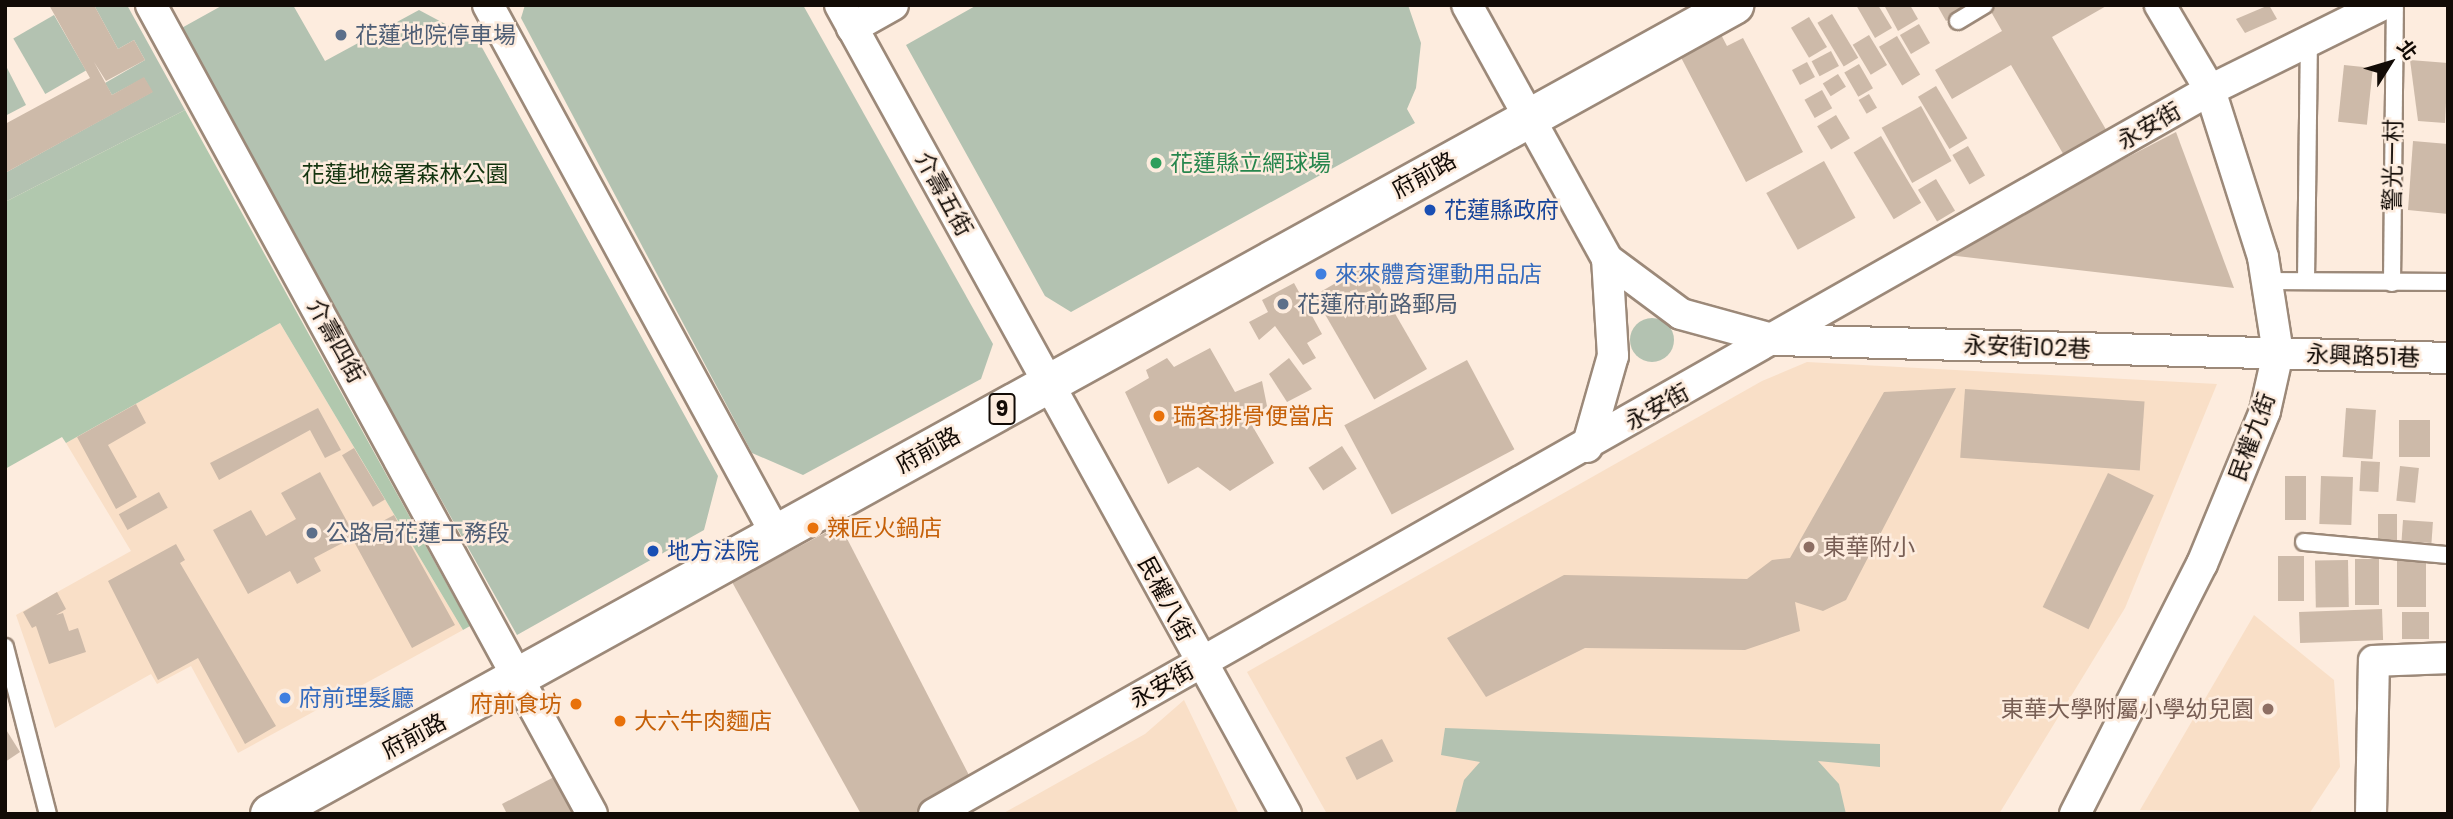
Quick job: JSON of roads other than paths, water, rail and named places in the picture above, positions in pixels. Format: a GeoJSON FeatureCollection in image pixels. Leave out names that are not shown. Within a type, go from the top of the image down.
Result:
{"type":"FeatureCollection","features":[{"type":"Feature","properties":{"kind":"main road","name":"府前路"},"geometry":{"type":"LineString","coordinates":[[270,814],[521,678],[776,534],[1734,5]]}},
{"type":"Feature","properties":{"kind":"street","name":"介壽四街"},"geometry":{"type":"LineString","coordinates":[[151,5],[521,678],[592,814]]}},
{"type":"Feature","properties":{"kind":"street"},"geometry":{"type":"LineString","coordinates":[[488,5],[776,534]]}},
{"type":"Feature","properties":{"kind":"street"},"geometry":{"type":"LineString","coordinates":[[846,16],[893,5]]}},
{"type":"Feature","properties":{"kind":"street"},"geometry":{"type":"LineString","coordinates":[[1467,5],[1607,259],[1612,356],[1587,447]]}},
{"type":"Feature","properties":{"kind":"street","name":"民權九街"},"geometry":{"type":"LineString","coordinates":[[2075,814],[2202,564],[2265,411],[2278,353],[2269,281],[2210,90],[2160,5]]}},
{"type":"Feature","properties":{"kind":"street","name":"永安街"},"geometry":{"type":"LineString","coordinates":[[933,814],[1776,340],[2210,90],[2382,5]]}},
{"type":"Feature","properties":{"kind":"street","name":"介壽五街"},"geometry":{"type":"LineString","coordinates":[[846,16],[1049,383]]}},
{"type":"Feature","properties":{"kind":"street","name":"永安街102巷"},"geometry":{"type":"LineString","coordinates":[[1607,259],[1681,314],[1776,340],[2278,353]]}},
{"type":"Feature","properties":{"kind":"street","name":"永興路51巷"},"geometry":{"type":"LineString","coordinates":[[2278,353],[2448,358]]}},
{"type":"Feature","properties":{"kind":"street","name":"民權八街"},"geometry":{"type":"LineString","coordinates":[[1049,383],[1286,814]]}},
{"type":"Feature","properties":{"kind":"street"},"geometry":{"type":"LineString","coordinates":[[2371,814],[2374,660],[2448,658]]}},
{"type":"Feature","properties":{"kind":"lane"},"geometry":{"type":"LineString","coordinates":[[1958,21],[1984,5]]}},
{"type":"Feature","properties":{"kind":"lane","name":"警光一村"},"geometry":{"type":"LineString","coordinates":[[2392,283],[2395,5]]}},
{"type":"Feature","properties":{"kind":"lane"},"geometry":{"type":"LineString","coordinates":[[2306,281],[2309,43]]}},
{"type":"Feature","properties":{"kind":"lane"},"geometry":{"type":"LineString","coordinates":[[2269,281],[2448,282]]}},
{"type":"Feature","properties":{"kind":"lane"},"geometry":{"type":"LineString","coordinates":[[2304,542],[2448,555]]}},
{"type":"Feature","properties":{"kind":"lane"},"geometry":{"type":"LineString","coordinates":[[5,647],[48,814]]}},
{"type":"Feature","properties":{"kind":"place","name":"花蓮地院停車場"},"geometry":{"type":"Point","coordinates":[341,35]}},
{"type":"Feature","properties":{"kind":"place","name":"花蓮縣立網球場"},"geometry":{"type":"Point","coordinates":[1156,163]}},
{"type":"Feature","properties":{"kind":"place","name":"花蓮縣政府"},"geometry":{"type":"Point","coordinates":[1430,210]}},
{"type":"Feature","properties":{"kind":"place","name":"來來體育運動用品店"},"geometry":{"type":"Point","coordinates":[1321,274]}},
{"type":"Feature","properties":{"kind":"place","name":"花蓮府前路郵局"},"geometry":{"type":"Point","coordinates":[1283,304]}},
{"type":"Feature","properties":{"kind":"place","name":"瑞客排骨便當店"},"geometry":{"type":"Point","coordinates":[1159,416]}},
{"type":"Feature","properties":{"kind":"place","name":"辣匠火鍋店"},"geometry":{"type":"Point","coordinates":[813,528]}},
{"type":"Feature","properties":{"kind":"place","name":"公路局花蓮工務段"},"geometry":{"type":"Point","coordinates":[312,533]}},
{"type":"Feature","properties":{"kind":"place","name":"東華附小"},"geometry":{"type":"Point","coordinates":[1809,547]}},
{"type":"Feature","properties":{"kind":"place","name":"地方法院"},"geometry":{"type":"Point","coordinates":[653,551]}},
{"type":"Feature","properties":{"kind":"place","name":"府前理髮廳"},"geometry":{"type":"Point","coordinates":[285,698]}},
{"type":"Feature","properties":{"kind":"place","name":"府前食坊"},"geometry":{"type":"Point","coordinates":[576,704]}},
{"type":"Feature","properties":{"kind":"place","name":"東華大學附屬小學幼兒園"},"geometry":{"type":"Point","coordinates":[2268,709]}},
{"type":"Feature","properties":{"kind":"place","name":"大六牛肉麵店"},"geometry":{"type":"Point","coordinates":[620,721]}},
{"type":"Feature","properties":{"kind":"park label","name":"花蓮地檢署森林公園"},"geometry":{"type":"Point","coordinates":[405,174]}}]}
